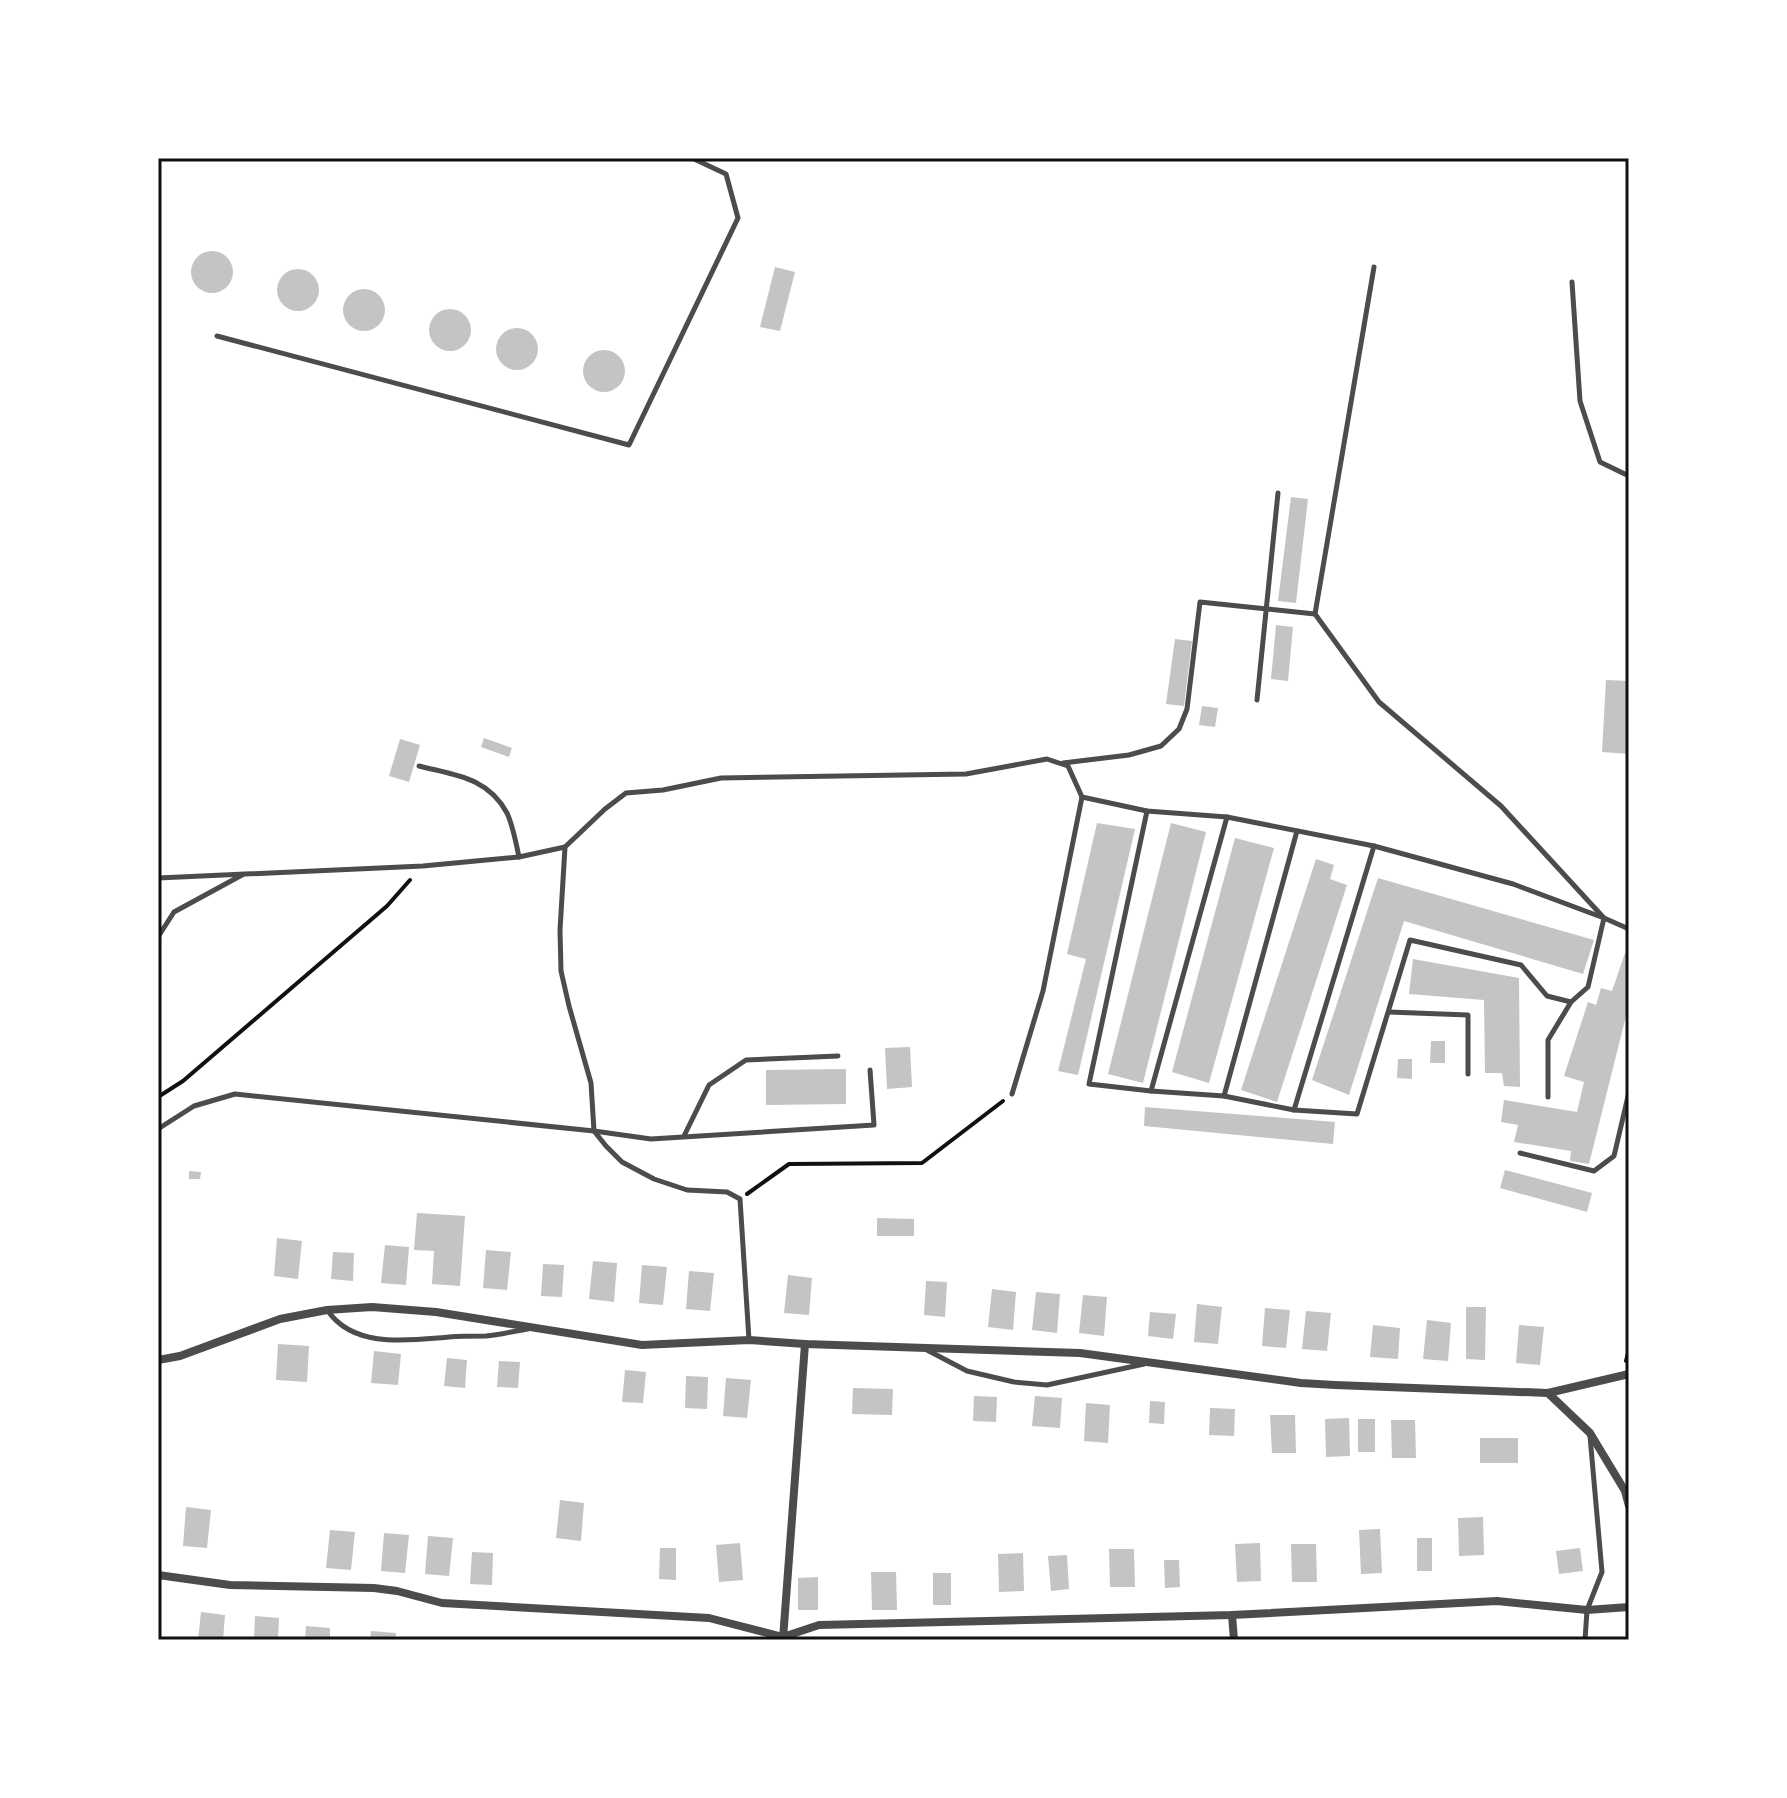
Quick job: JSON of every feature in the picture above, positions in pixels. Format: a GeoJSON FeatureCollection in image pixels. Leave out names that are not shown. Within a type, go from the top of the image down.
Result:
{"type":"FeatureCollection","features":[{"type":"Feature","properties":{"kind":"street"},"geometry":{"type":"LineString","coordinates":[[158,1360],[180,1356],[280,1319],[327,1310],[372,1307],[404,1309],[642,1345],[749,1340],[1080,1353],[1301,1383],[1548,1393],[1629,1374]]}},
{"type":"Feature","properties":{"kind":"street"},"geometry":{"type":"LineString","coordinates":[[783,1639],[805,1344]]}},
{"type":"Feature","properties":{"kind":"street"},"geometry":{"type":"LineString","coordinates":[[1548,1393],[1590,1433],[1625,1491],[1629,1506]]}},
{"type":"Feature","properties":{"kind":"street"},"geometry":{"type":"LineString","coordinates":[[158,1575],[230,1585],[374,1588],[442,1603],[709,1618],[783,1639],[819,1625],[1232,1615],[1497,1601],[1587,1610],[1629,1607]]}},
{"type":"Feature","properties":{"kind":"street"},"geometry":{"type":"LineString","coordinates":[[1232,1615],[1234,1640]]}},
{"type":"Feature","properties":{"kind":"lane"},"geometry":{"type":"LineString","coordinates":[[217,336],[629,445],[738,218],[726,174],[692,158]]}},
{"type":"Feature","properties":{"kind":"lane"},"geometry":{"type":"LineString","coordinates":[[1374,267],[1315,614],[1379,702],[1501,806],[1604,918]]}},
{"type":"Feature","properties":{"kind":"lane"},"geometry":{"type":"LineString","coordinates":[[1572,282],[1580,401],[1600,462],[1629,476]]}},
{"type":"Feature","properties":{"kind":"lane"},"geometry":{"type":"LineString","coordinates":[[1257,700],[1278,493]]}},
{"type":"Feature","properties":{"kind":"lane"},"geometry":{"type":"LineString","coordinates":[[1058,763],[1129,755],[1161,746],[1179,729],[1187,709],[1200,602],[1315,614]]}},
{"type":"Feature","properties":{"kind":"lane"},"geometry":{"type":"LineString","coordinates":[[158,878],[423,866],[519,857],[565,847],[626,793],[663,790],[721,778],[966,774],[1047,759],[1068,766],[1082,797],[1043,991],[1012,1094]]}},
{"type":"Feature","properties":{"kind":"lane"},"geometry":{"type":"LineString","coordinates":[[419,766],[484,785],[508,815],[519,857]]}},
{"type":"Feature","properties":{"kind":"lane"},"geometry":{"type":"LineString","coordinates":[[1082,797],[1147,811],[1227,817],[1374,846],[1513,884],[1629,929]]}},
{"type":"Feature","properties":{"kind":"lane"},"geometry":{"type":"LineString","coordinates":[[1147,811],[1089,1084],[1224,1096],[1294,1110],[1357,1114],[1410,940],[1521,965],[1547,996],[1571,1002]]}},
{"type":"Feature","properties":{"kind":"lane"},"geometry":{"type":"LineString","coordinates":[[1151,1091],[1227,817]]}},
{"type":"Feature","properties":{"kind":"lane"},"geometry":{"type":"LineString","coordinates":[[1224,1096],[1297,831]]}},
{"type":"Feature","properties":{"kind":"lane"},"geometry":{"type":"LineString","coordinates":[[1294,1110],[1374,846]]}},
{"type":"Feature","properties":{"kind":"lane"},"geometry":{"type":"LineString","coordinates":[[565,847],[561,971],[591,1083],[594,1131],[622,1162],[654,1179],[687,1190],[727,1192],[740,1199],[749,1340]]}},
{"type":"Feature","properties":{"kind":"lane"},"geometry":{"type":"LineString","coordinates":[[158,937],[174,912],[243,874]]}},
{"type":"Feature","properties":{"kind":"lane"},"geometry":{"type":"LineString","coordinates":[[1548,1097],[1548,1040],[1571,1002],[1588,987],[1604,918]]}},
{"type":"Feature","properties":{"kind":"lane"},"geometry":{"type":"LineString","coordinates":[[1389,1012],[1468,1015],[1468,1074]]}},
{"type":"Feature","properties":{"kind":"lane"},"geometry":{"type":"LineString","coordinates":[[684,1137],[709,1085],[746,1060],[838,1056]]}},
{"type":"Feature","properties":{"kind":"lane"},"geometry":{"type":"LineString","coordinates":[[158,1129],[194,1106],[235,1094],[651,1139],[874,1125],[870,1070]]}},
{"type":"Feature","properties":{"kind":"lane"},"geometry":{"type":"LineString","coordinates":[[1520,1153],[1594,1171],[1614,1156],[1629,1092]]}},
{"type":"Feature","properties":{"kind":"lane"},"geometry":{"type":"LineString","coordinates":[[327,1310],[349,1329],[393,1341],[489,1336],[537,1328]]}},
{"type":"Feature","properties":{"kind":"lane"},"geometry":{"type":"LineString","coordinates":[[925,1348],[967,1371],[1014,1382],[1047,1385],[1149,1363]]}},
{"type":"Feature","properties":{"kind":"lane"},"geometry":{"type":"LineString","coordinates":[[1585,1640],[1587,1610],[1602,1572],[1590,1433]]}},
{"type":"Feature","properties":{"kind":"path"},"geometry":{"type":"LineString","coordinates":[[158,1097],[183,1081],[387,906],[423,866]]}},
{"type":"Feature","properties":{"kind":"path"},"geometry":{"type":"LineString","coordinates":[[740,1199],[789,1164],[922,1163],[1012,1094]]}},
{"type":"Feature","properties":{"kind":"building"},"geometry":{"type":"Polygon","coordinates":[[[212,251],[227,257],[233,272],[227,287],[212,293],[197,287],[191,272],[197,257],[212,251]]]}},
{"type":"Feature","properties":{"kind":"building"},"geometry":{"type":"Polygon","coordinates":[[[775,267],[795,272],[780,331],[760,327],[775,267]]]}},
{"type":"Feature","properties":{"kind":"building"},"geometry":{"type":"Polygon","coordinates":[[[298,269],[313,275],[319,290],[313,305],[298,311],[283,305],[277,290],[283,275],[298,269]]]}},
{"type":"Feature","properties":{"kind":"building"},"geometry":{"type":"Polygon","coordinates":[[[364,289],[379,295],[385,310],[379,325],[364,331],[349,325],[343,310],[349,295],[364,289]]]}},
{"type":"Feature","properties":{"kind":"building"},"geometry":{"type":"Polygon","coordinates":[[[450,309],[465,315],[471,330],[465,345],[450,351],[435,345],[429,330],[435,315],[450,309]]]}},
{"type":"Feature","properties":{"kind":"building"},"geometry":{"type":"Polygon","coordinates":[[[517,328],[532,334],[538,349],[532,364],[517,370],[502,364],[496,349],[502,334],[517,328]]]}},
{"type":"Feature","properties":{"kind":"building"},"geometry":{"type":"Polygon","coordinates":[[[604,350],[619,356],[625,371],[619,386],[604,392],[589,386],[583,371],[589,356],[604,350]]]}},
{"type":"Feature","properties":{"kind":"building"},"geometry":{"type":"Polygon","coordinates":[[[1291,497],[1308,499],[1296,603],[1278,601],[1291,497]]]}},
{"type":"Feature","properties":{"kind":"building"},"geometry":{"type":"Polygon","coordinates":[[[1276,625],[1293,627],[1288,681],[1271,679],[1276,625]]]}},
{"type":"Feature","properties":{"kind":"building"},"geometry":{"type":"Polygon","coordinates":[[[1175,639],[1192,641],[1184,706],[1166,704],[1175,639]]]}},
{"type":"Feature","properties":{"kind":"building"},"geometry":{"type":"Polygon","coordinates":[[[1606,680],[1629,681],[1629,754],[1602,752],[1606,680]]]}},
{"type":"Feature","properties":{"kind":"building"},"geometry":{"type":"Polygon","coordinates":[[[1202,706],[1218,708],[1215,727],[1199,725],[1202,706]]]}},
{"type":"Feature","properties":{"kind":"building"},"geometry":{"type":"Polygon","coordinates":[[[484,738],[512,748],[509,757],[481,747],[484,738]]]}},
{"type":"Feature","properties":{"kind":"building"},"geometry":{"type":"Polygon","coordinates":[[[400,739],[420,745],[409,782],[389,776],[400,739]]]}},
{"type":"Feature","properties":{"kind":"building"},"geometry":{"type":"Polygon","coordinates":[[[1097,823],[1135,829],[1078,1075],[1058,1071],[1086,959],[1067,954],[1097,823]]]}},
{"type":"Feature","properties":{"kind":"building"},"geometry":{"type":"Polygon","coordinates":[[[1171,823],[1206,832],[1143,1083],[1108,1074],[1171,823]]]}},
{"type":"Feature","properties":{"kind":"building"},"geometry":{"type":"Polygon","coordinates":[[[1235,838],[1274,848],[1209,1083],[1172,1072],[1235,838]]]}},
{"type":"Feature","properties":{"kind":"building"},"geometry":{"type":"Polygon","coordinates":[[[1316,859],[1334,865],[1330,879],[1347,885],[1277,1102],[1241,1090],[1316,859]]]}},
{"type":"Feature","properties":{"kind":"building"},"geometry":{"type":"Polygon","coordinates":[[[1378,878],[1594,940],[1583,974],[1404,921],[1349,1095],[1312,1080],[1378,878]]]}},
{"type":"Feature","properties":{"kind":"building"},"geometry":{"type":"Polygon","coordinates":[[[1625,953],[1629,954],[1629,1004],[1589,1164],[1570,1161],[1571,1151],[1514,1142],[1518,1125],[1501,1122],[1504,1100],[1577,1112],[1584,1082],[1564,1076],[1588,1002],[1596,1005],[1601,988],[1612,991],[1625,953]]]}},
{"type":"Feature","properties":{"kind":"building"},"geometry":{"type":"Polygon","coordinates":[[[1413,959],[1519,978],[1520,1087],[1504,1086],[1502,1073],[1485,1073],[1484,1000],[1409,994],[1413,959]]]}},
{"type":"Feature","properties":{"kind":"building"},"geometry":{"type":"Polygon","coordinates":[[[1431,1041],[1445,1041],[1445,1063],[1430,1063],[1431,1041]]]}},
{"type":"Feature","properties":{"kind":"building"},"geometry":{"type":"Polygon","coordinates":[[[910,1047],[912,1087],[887,1089],[885,1048],[910,1047]]]}},
{"type":"Feature","properties":{"kind":"building"},"geometry":{"type":"Polygon","coordinates":[[[1398,1059],[1412,1059],[1412,1079],[1397,1078],[1398,1059]]]}},
{"type":"Feature","properties":{"kind":"building"},"geometry":{"type":"Polygon","coordinates":[[[846,1069],[846,1104],[766,1105],[766,1070],[846,1069]]]}},
{"type":"Feature","properties":{"kind":"building"},"geometry":{"type":"Polygon","coordinates":[[[1145,1107],[1335,1122],[1333,1144],[1144,1126],[1145,1107]]]}},
{"type":"Feature","properties":{"kind":"building"},"geometry":{"type":"Polygon","coordinates":[[[1505,1170],[1592,1193],[1587,1212],[1500,1188],[1505,1170]]]}},
{"type":"Feature","properties":{"kind":"building"},"geometry":{"type":"Polygon","coordinates":[[[189,1171],[201,1172],[200,1179],[189,1179],[189,1171]]]}},
{"type":"Feature","properties":{"kind":"building"},"geometry":{"type":"Polygon","coordinates":[[[417,1213],[465,1216],[460,1286],[432,1284],[434,1251],[414,1250],[417,1213]]]}},
{"type":"Feature","properties":{"kind":"building"},"geometry":{"type":"Polygon","coordinates":[[[877,1218],[914,1219],[914,1236],[877,1236],[877,1218]]]}},
{"type":"Feature","properties":{"kind":"building"},"geometry":{"type":"Polygon","coordinates":[[[277,1238],[302,1241],[298,1279],[274,1276],[277,1238]]]}},
{"type":"Feature","properties":{"kind":"building"},"geometry":{"type":"Polygon","coordinates":[[[385,1245],[409,1247],[406,1285],[381,1283],[385,1245]]]}},
{"type":"Feature","properties":{"kind":"building"},"geometry":{"type":"Polygon","coordinates":[[[486,1250],[511,1252],[507,1290],[483,1288],[486,1250]]]}},
{"type":"Feature","properties":{"kind":"building"},"geometry":{"type":"Polygon","coordinates":[[[333,1252],[354,1253],[353,1281],[331,1279],[333,1252]]]}},
{"type":"Feature","properties":{"kind":"building"},"geometry":{"type":"Polygon","coordinates":[[[593,1261],[617,1263],[614,1302],[589,1299],[593,1261]]]}},
{"type":"Feature","properties":{"kind":"building"},"geometry":{"type":"Polygon","coordinates":[[[543,1264],[564,1265],[562,1297],[541,1296],[543,1264]]]}},
{"type":"Feature","properties":{"kind":"building"},"geometry":{"type":"Polygon","coordinates":[[[642,1265],[667,1267],[663,1305],[639,1303],[642,1265]]]}},
{"type":"Feature","properties":{"kind":"building"},"geometry":{"type":"Polygon","coordinates":[[[689,1271],[714,1273],[710,1311],[686,1309],[689,1271]]]}},
{"type":"Feature","properties":{"kind":"building"},"geometry":{"type":"Polygon","coordinates":[[[788,1275],[812,1278],[809,1315],[784,1313],[788,1275]]]}},
{"type":"Feature","properties":{"kind":"building"},"geometry":{"type":"Polygon","coordinates":[[[926,1281],[947,1282],[945,1317],[924,1315],[926,1281]]]}},
{"type":"Feature","properties":{"kind":"building"},"geometry":{"type":"Polygon","coordinates":[[[992,1289],[1016,1292],[1013,1330],[988,1327],[992,1289]]]}},
{"type":"Feature","properties":{"kind":"building"},"geometry":{"type":"Polygon","coordinates":[[[1036,1292],[1060,1294],[1057,1333],[1032,1330],[1036,1292]]]}},
{"type":"Feature","properties":{"kind":"building"},"geometry":{"type":"Polygon","coordinates":[[[1083,1295],[1107,1297],[1104,1336],[1079,1333],[1083,1295]]]}},
{"type":"Feature","properties":{"kind":"building"},"geometry":{"type":"Polygon","coordinates":[[[1197,1304],[1222,1307],[1218,1344],[1194,1342],[1197,1304]]]}},
{"type":"Feature","properties":{"kind":"building"},"geometry":{"type":"Polygon","coordinates":[[[1466,1307],[1486,1307],[1485,1360],[1466,1359],[1466,1307]]]}},
{"type":"Feature","properties":{"kind":"building"},"geometry":{"type":"Polygon","coordinates":[[[1265,1308],[1290,1310],[1286,1348],[1262,1346],[1265,1308]]]}},
{"type":"Feature","properties":{"kind":"building"},"geometry":{"type":"Polygon","coordinates":[[[1306,1311],[1331,1313],[1327,1351],[1302,1349],[1306,1311]]]}},
{"type":"Feature","properties":{"kind":"building"},"geometry":{"type":"Polygon","coordinates":[[[1150,1312],[1176,1314],[1173,1339],[1148,1336],[1150,1312]]]}},
{"type":"Feature","properties":{"kind":"building"},"geometry":{"type":"Polygon","coordinates":[[[1427,1320],[1451,1323],[1448,1361],[1423,1359],[1427,1320]]]}},
{"type":"Feature","properties":{"kind":"building"},"geometry":{"type":"Polygon","coordinates":[[[1373,1325],[1400,1328],[1398,1359],[1370,1357],[1373,1325]]]}},
{"type":"Feature","properties":{"kind":"building"},"geometry":{"type":"Polygon","coordinates":[[[1519,1325],[1544,1327],[1540,1365],[1516,1363],[1519,1325]]]}},
{"type":"Feature","properties":{"kind":"building"},"geometry":{"type":"Polygon","coordinates":[[[278,1344],[309,1346],[307,1382],[276,1380],[278,1344]]]}},
{"type":"Feature","properties":{"kind":"building"},"geometry":{"type":"Polygon","coordinates":[[[374,1351],[401,1354],[398,1385],[371,1383],[374,1351]]]}},
{"type":"Feature","properties":{"kind":"building"},"geometry":{"type":"Polygon","coordinates":[[[447,1358],[467,1360],[465,1388],[444,1386],[447,1358]]]}},
{"type":"Feature","properties":{"kind":"building"},"geometry":{"type":"Polygon","coordinates":[[[499,1361],[520,1362],[518,1388],[497,1387],[499,1361]]]}},
{"type":"Feature","properties":{"kind":"building"},"geometry":{"type":"Polygon","coordinates":[[[625,1370],[646,1372],[643,1403],[622,1402],[625,1370]]]}},
{"type":"Feature","properties":{"kind":"building"},"geometry":{"type":"Polygon","coordinates":[[[686,1376],[708,1377],[707,1409],[685,1408],[686,1376]]]}},
{"type":"Feature","properties":{"kind":"building"},"geometry":{"type":"Polygon","coordinates":[[[726,1378],[751,1380],[747,1418],[723,1416],[726,1378]]]}},
{"type":"Feature","properties":{"kind":"building"},"geometry":{"type":"Polygon","coordinates":[[[853,1388],[893,1389],[892,1415],[852,1414],[853,1388]]]}},
{"type":"Feature","properties":{"kind":"building"},"geometry":{"type":"Polygon","coordinates":[[[974,1396],[997,1397],[996,1422],[973,1421],[974,1396]]]}},
{"type":"Feature","properties":{"kind":"building"},"geometry":{"type":"Polygon","coordinates":[[[1035,1396],[1062,1398],[1060,1428],[1032,1426],[1035,1396]]]}},
{"type":"Feature","properties":{"kind":"building"},"geometry":{"type":"Polygon","coordinates":[[[1150,1401],[1165,1402],[1164,1424],[1149,1423],[1150,1401]]]}},
{"type":"Feature","properties":{"kind":"building"},"geometry":{"type":"Polygon","coordinates":[[[1086,1403],[1110,1405],[1108,1443],[1084,1441],[1086,1403]]]}},
{"type":"Feature","properties":{"kind":"building"},"geometry":{"type":"Polygon","coordinates":[[[1210,1408],[1235,1409],[1234,1436],[1209,1435],[1210,1408]]]}},
{"type":"Feature","properties":{"kind":"building"},"geometry":{"type":"Polygon","coordinates":[[[1270,1415],[1295,1415],[1296,1453],[1272,1453],[1270,1415]]]}},
{"type":"Feature","properties":{"kind":"building"},"geometry":{"type":"Polygon","coordinates":[[[1349,1418],[1350,1456],[1326,1457],[1325,1419],[1349,1418]]]}},
{"type":"Feature","properties":{"kind":"building"},"geometry":{"type":"Polygon","coordinates":[[[1358,1419],[1375,1419],[1375,1452],[1358,1452],[1358,1419]]]}},
{"type":"Feature","properties":{"kind":"building"},"geometry":{"type":"Polygon","coordinates":[[[1391,1420],[1415,1420],[1416,1458],[1392,1458],[1391,1420]]]}},
{"type":"Feature","properties":{"kind":"building"},"geometry":{"type":"Polygon","coordinates":[[[1480,1438],[1518,1438],[1518,1463],[1480,1463],[1480,1438]]]}},
{"type":"Feature","properties":{"kind":"building"},"geometry":{"type":"Polygon","coordinates":[[[560,1500],[584,1503],[581,1541],[556,1538],[560,1500]]]}},
{"type":"Feature","properties":{"kind":"building"},"geometry":{"type":"Polygon","coordinates":[[[186,1507],[211,1510],[207,1548],[183,1546],[186,1507]]]}},
{"type":"Feature","properties":{"kind":"building"},"geometry":{"type":"Polygon","coordinates":[[[1483,1517],[1484,1555],[1459,1556],[1458,1518],[1483,1517]]]}},
{"type":"Feature","properties":{"kind":"building"},"geometry":{"type":"Polygon","coordinates":[[[1380,1529],[1382,1573],[1361,1574],[1359,1530],[1380,1529]]]}},
{"type":"Feature","properties":{"kind":"building"},"geometry":{"type":"Polygon","coordinates":[[[330,1530],[355,1532],[351,1570],[326,1568],[330,1530]]]}},
{"type":"Feature","properties":{"kind":"building"},"geometry":{"type":"Polygon","coordinates":[[[384,1533],[409,1535],[405,1573],[381,1571],[384,1533]]]}},
{"type":"Feature","properties":{"kind":"building"},"geometry":{"type":"Polygon","coordinates":[[[428,1536],[453,1538],[449,1576],[425,1574],[428,1536]]]}},
{"type":"Feature","properties":{"kind":"building"},"geometry":{"type":"Polygon","coordinates":[[[1417,1538],[1432,1538],[1432,1571],[1417,1571],[1417,1538]]]}},
{"type":"Feature","properties":{"kind":"building"},"geometry":{"type":"Polygon","coordinates":[[[740,1543],[743,1580],[719,1582],[716,1545],[740,1543]]]}},
{"type":"Feature","properties":{"kind":"building"},"geometry":{"type":"Polygon","coordinates":[[[1260,1543],[1261,1581],[1237,1582],[1235,1544],[1260,1543]]]}},
{"type":"Feature","properties":{"kind":"building"},"geometry":{"type":"Polygon","coordinates":[[[1291,1544],[1316,1544],[1317,1582],[1292,1582],[1291,1544]]]}},
{"type":"Feature","properties":{"kind":"building"},"geometry":{"type":"Polygon","coordinates":[[[660,1548],[676,1548],[676,1580],[659,1579],[660,1548]]]}},
{"type":"Feature","properties":{"kind":"building"},"geometry":{"type":"Polygon","coordinates":[[[1580,1548],[1583,1571],[1559,1574],[1556,1551],[1580,1548]]]}},
{"type":"Feature","properties":{"kind":"building"},"geometry":{"type":"Polygon","coordinates":[[[1109,1549],[1134,1549],[1135,1587],[1110,1587],[1109,1549]]]}},
{"type":"Feature","properties":{"kind":"building"},"geometry":{"type":"Polygon","coordinates":[[[472,1552],[493,1553],[492,1585],[470,1584],[472,1552]]]}},
{"type":"Feature","properties":{"kind":"building"},"geometry":{"type":"Polygon","coordinates":[[[1023,1553],[1024,1591],[999,1592],[998,1554],[1023,1553]]]}},
{"type":"Feature","properties":{"kind":"building"},"geometry":{"type":"Polygon","coordinates":[[[1067,1555],[1069,1589],[1051,1591],[1048,1556],[1067,1555]]]}},
{"type":"Feature","properties":{"kind":"building"},"geometry":{"type":"Polygon","coordinates":[[[1164,1560],[1179,1560],[1180,1587],[1165,1588],[1164,1560]]]}},
{"type":"Feature","properties":{"kind":"building"},"geometry":{"type":"Polygon","coordinates":[[[871,1572],[896,1572],[897,1610],[872,1610],[871,1572]]]}},
{"type":"Feature","properties":{"kind":"building"},"geometry":{"type":"Polygon","coordinates":[[[933,1573],[951,1573],[951,1605],[933,1605],[933,1573]]]}},
{"type":"Feature","properties":{"kind":"building"},"geometry":{"type":"Polygon","coordinates":[[[818,1577],[818,1610],[798,1610],[798,1578],[818,1577]]]}},
{"type":"Feature","properties":{"kind":"building"},"geometry":{"type":"Polygon","coordinates":[[[201,1612],[225,1615],[223,1640],[198,1640],[201,1612]]]}},
{"type":"Feature","properties":{"kind":"building"},"geometry":{"type":"Polygon","coordinates":[[[255,1616],[279,1618],[278,1640],[254,1639],[255,1616]]]}},
{"type":"Feature","properties":{"kind":"building"},"geometry":{"type":"Polygon","coordinates":[[[306,1626],[330,1628],[330,1640],[305,1640],[306,1626]]]}},
{"type":"Feature","properties":{"kind":"building"},"geometry":{"type":"Polygon","coordinates":[[[371,1631],[396,1633],[395,1640],[370,1640],[371,1631]]]}}]}
